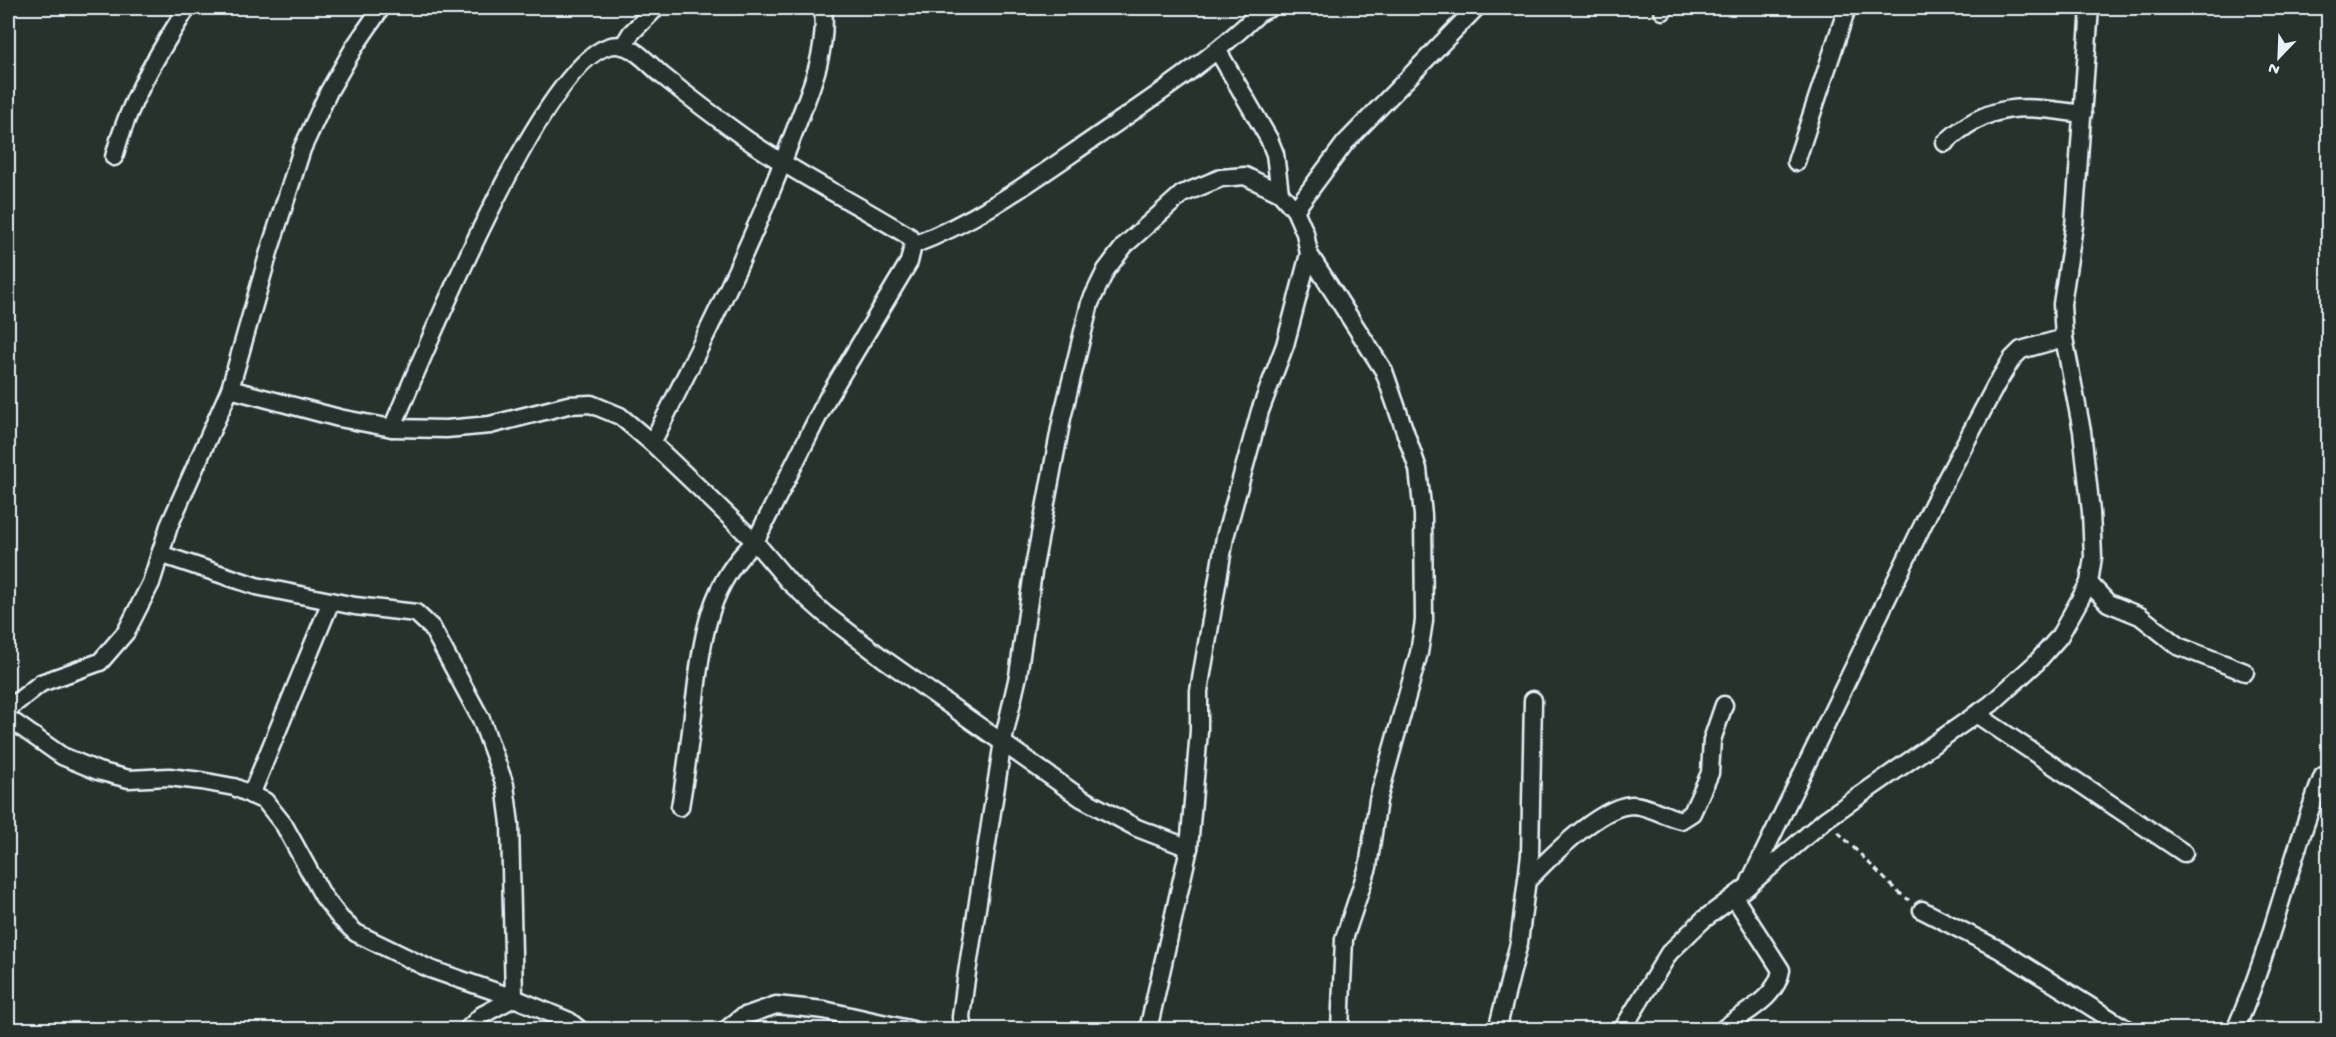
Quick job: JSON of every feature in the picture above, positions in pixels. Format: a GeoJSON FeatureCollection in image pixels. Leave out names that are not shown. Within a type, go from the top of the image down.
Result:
{"type":"FeatureCollection","features":[{"type":"Feature","properties":{"kind":"street"},"geometry":{"type":"LineString","coordinates":[[114,157],[120,133],[149,70],[187,8]]}},
{"type":"Feature","properties":{"kind":"street"},"geometry":{"type":"LineString","coordinates":[[8,710],[41,682],[100,662],[126,632],[151,582],[191,474],[230,389],[302,149],[329,92],[355,46],[381,8]]}},
{"type":"Feature","properties":{"kind":"street"},"geometry":{"type":"LineString","coordinates":[[623,46],[631,33],[656,8]]}},
{"type":"Feature","properties":{"kind":"street"},"geometry":{"type":"LineString","coordinates":[[652,443],[713,322],[783,164],[824,44],[823,8]]}},
{"type":"Feature","properties":{"kind":"street"},"geometry":{"type":"LineString","coordinates":[[913,245],[940,235],[1031,182],[1185,77],[1218,51],[1259,13],[1270,8]]}},
{"type":"Feature","properties":{"kind":"street"},"geometry":{"type":"LineString","coordinates":[[1295,210],[1345,143],[1476,8]]}},
{"type":"Feature","properties":{"kind":"street"},"geometry":{"type":"LineString","coordinates":[[1796,162],[1847,8]]}},
{"type":"Feature","properties":{"kind":"street"},"geometry":{"type":"LineString","coordinates":[[1622,1029],[1669,953],[1704,920],[1826,819],[1976,714],[2036,663],[2059,638],[2089,584],[2093,557],[2091,512],[2082,431],[2064,338],[2062,304],[2074,226],[2090,8]]}},
{"type":"Feature","properties":{"kind":"street"},"geometry":{"type":"LineString","coordinates":[[392,428],[463,266],[539,120],[562,85],[597,51],[608,46],[623,46],[641,57],[706,110],[783,164],[910,237],[913,245],[909,262],[828,397],[755,542],[740,555],[726,573],[706,622],[680,807]]}},
{"type":"Feature","properties":{"kind":"street"},"geometry":{"type":"LineString","coordinates":[[1218,51],[1269,139],[1275,154],[1280,193]]}},
{"type":"Feature","properties":{"kind":"street"},"geometry":{"type":"LineString","coordinates":[[1946,143],[1962,127],[1982,115],[2006,109],[2083,114]]}},
{"type":"Feature","properties":{"kind":"street"},"geometry":{"type":"LineString","coordinates":[[963,1029],[966,979],[1004,741],[1018,676],[1033,572],[1062,418],[1090,303],[1106,270],[1125,245],[1182,194],[1221,178],[1245,176],[1280,193],[1295,210],[1305,233],[1309,254],[1384,371],[1418,470],[1423,515],[1424,621],[1419,653],[1378,800],[1368,867],[1344,939],[1340,1029]]}},
{"type":"Feature","properties":{"kind":"street"},"geometry":{"type":"LineString","coordinates":[[1148,1029],[1189,848],[1199,731],[1199,691],[1225,537],[1260,411],[1285,345],[1309,254]]}},
{"type":"Feature","properties":{"kind":"street"},"geometry":{"type":"LineString","coordinates":[[1740,892],[1932,506],[1996,384],[2012,359],[2021,350],[2064,338]]}},
{"type":"Feature","properties":{"kind":"street"},"geometry":{"type":"LineString","coordinates":[[230,389],[339,418],[392,428],[446,429],[490,425],[568,405],[591,404],[620,416],[652,443],[755,542],[789,582],[825,614],[884,659],[1004,741],[1047,776],[1097,807],[1137,828],[1189,848]]}},
{"type":"Feature","properties":{"kind":"street"},"geometry":{"type":"LineString","coordinates":[[160,554],[256,586],[331,601],[416,613],[432,628],[482,719],[505,785],[510,824],[514,998]]}},
{"type":"Feature","properties":{"kind":"street"},"geometry":{"type":"LineString","coordinates":[[2089,584],[2108,603],[2140,616],[2178,645],[2245,672]]}},
{"type":"Feature","properties":{"kind":"street"},"geometry":{"type":"LineString","coordinates":[[251,795],[331,601]]}},
{"type":"Feature","properties":{"kind":"street"},"geometry":{"type":"LineString","coordinates":[[1497,1029],[1519,943],[1530,855],[1533,700]]}},
{"type":"Feature","properties":{"kind":"street"},"geometry":{"type":"LineString","coordinates":[[1527,881],[1562,845],[1617,808],[1633,805],[1681,820],[1692,813],[1710,773],[1712,740],[1725,705]]}},
{"type":"Feature","properties":{"kind":"street"},"geometry":{"type":"LineString","coordinates":[[1976,714],[2184,853]]}},
{"type":"Feature","properties":{"kind":"street"},"geometry":{"type":"LineString","coordinates":[[8,718],[62,756],[98,771],[129,778],[169,777],[201,781],[234,787],[265,801],[284,825],[323,896],[340,918],[356,933],[430,969],[514,998],[568,1021],[580,1029]]}},
{"type":"Feature","properties":{"kind":"street"},"geometry":{"type":"LineString","coordinates":[[2235,1029],[2261,964],[2301,830],[2323,776]]}},
{"type":"Feature","properties":{"kind":"street"},"geometry":{"type":"LineString","coordinates":[[1722,1029],[1771,993],[1780,981],[1781,970],[1740,892]]}},
{"type":"Feature","properties":{"kind":"street"},"geometry":{"type":"LineString","coordinates":[[1922,910],[2000,950],[2128,1029]]}},
{"type":"Feature","properties":{"kind":"street"},"geometry":{"type":"LineString","coordinates":[[468,1029],[482,1015],[514,998]]}},
{"type":"Feature","properties":{"kind":"street"},"geometry":{"type":"LineString","coordinates":[[726,1029],[742,1017],[776,1005],[824,1010],[913,1029]]}},
{"type":"Feature","properties":{"kind":"path"},"geometry":{"type":"LineString","coordinates":[[1826,819],[1897,891],[1922,910]]}}]}
